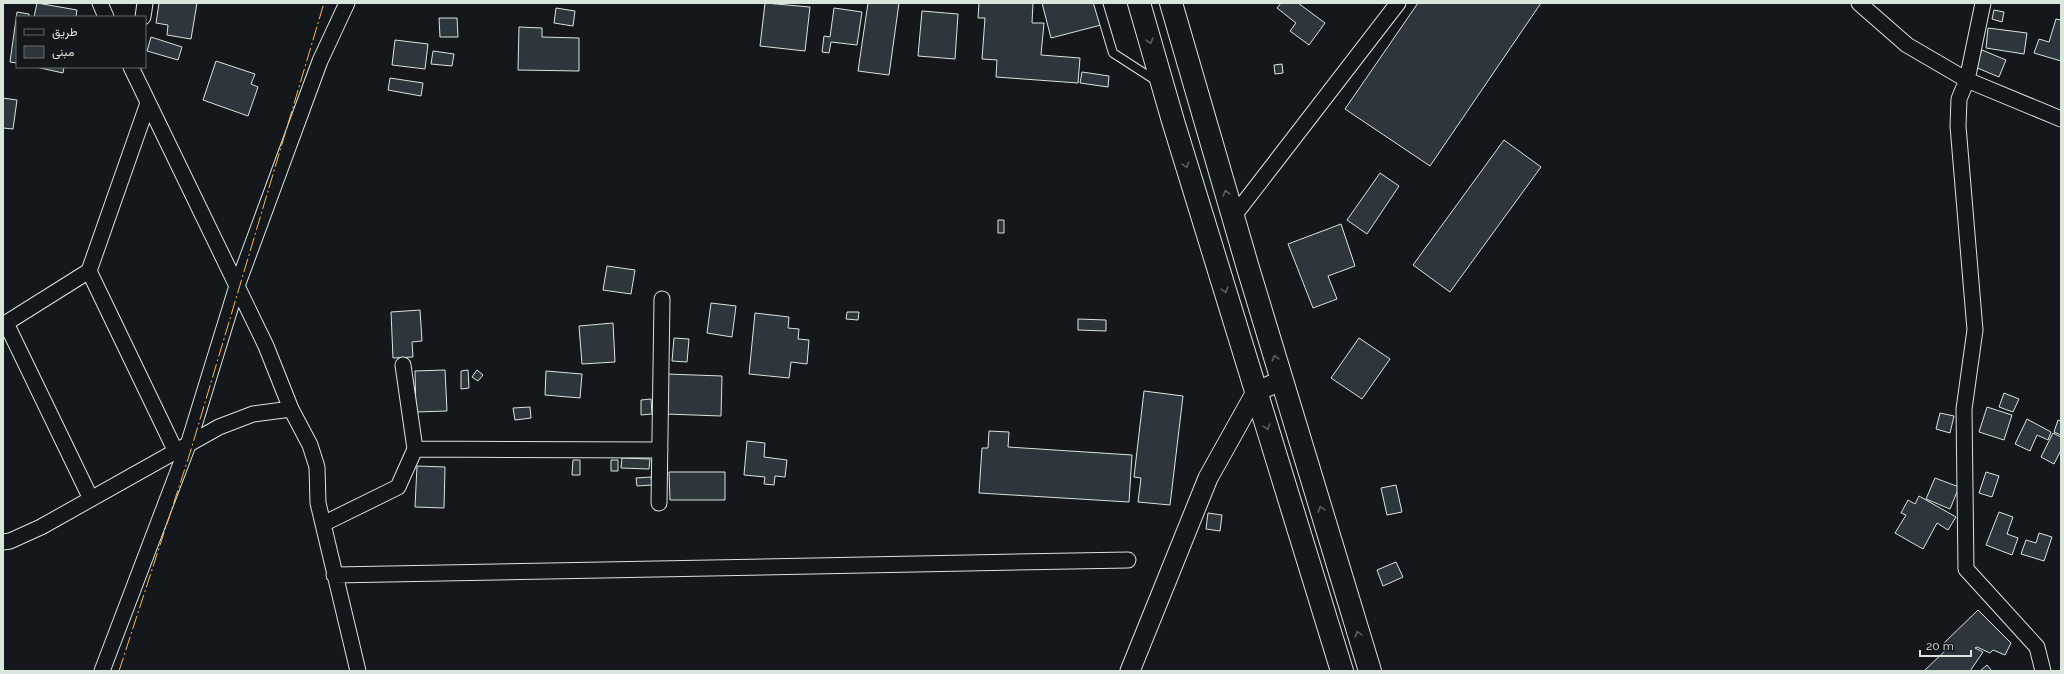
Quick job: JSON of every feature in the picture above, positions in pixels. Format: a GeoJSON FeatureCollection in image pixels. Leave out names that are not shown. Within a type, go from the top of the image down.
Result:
{"type":"FeatureCollection","features":[{"type":"Feature","properties":{"kind":"highway"},"geometry":{"type":"LineString","coordinates":[[1140,3],[1163,85],[1342,671]]}},
{"type":"Feature","properties":{"kind":"highway"},"geometry":{"type":"LineString","coordinates":[[1171,3],[1233,217],[1370,671]]}},
{"type":"Feature","properties":{"kind":"street"},"geometry":{"type":"LineString","coordinates":[[100,3],[106,16]]}},
{"type":"Feature","properties":{"kind":"street"},"geometry":{"type":"LineString","coordinates":[[143,16],[145,3]]}},
{"type":"Feature","properties":{"kind":"street"},"geometry":{"type":"LineString","coordinates":[[102,671],[182,448],[237,286],[320,61],[347,3]]}},
{"type":"Feature","properties":{"kind":"street"},"geometry":{"type":"LineString","coordinates":[[1233,217],[1398,3]]}},
{"type":"Feature","properties":{"kind":"street"},"geometry":{"type":"LineString","coordinates":[[1859,3],[1907,45],[1967,80],[2059,114]]}},
{"type":"Feature","properties":{"kind":"street"},"geometry":{"type":"LineString","coordinates":[[1983,3],[1967,80],[1959,99],[1958,126],[1975,330],[1964,409],[1966,569],[2037,647],[2043,671]]}},
{"type":"Feature","properties":{"kind":"street"},"geometry":{"type":"LineString","coordinates":[[133,69],[266,346],[291,409],[310,445],[317,467],[318,503],[358,671]]}},
{"type":"Feature","properties":{"kind":"street"},"geometry":{"type":"LineString","coordinates":[[91,499],[5,324],[89,271],[148,103]]}},
{"type":"Feature","properties":{"kind":"street"},"geometry":{"type":"LineString","coordinates":[[89,271],[182,448]]}},
{"type":"Feature","properties":{"kind":"street"},"geometry":{"type":"LineString","coordinates":[[659,503],[662,299]]}},
{"type":"Feature","properties":{"kind":"street"},"geometry":{"type":"LineString","coordinates":[[329,521],[398,487],[415,448],[403,365]]}},
{"type":"Feature","properties":{"kind":"street"},"geometry":{"type":"LineString","coordinates":[[1130,671],[1208,478],[1256,392],[1282,380]]}},
{"type":"Feature","properties":{"kind":"street"},"geometry":{"type":"LineString","coordinates":[[3,542],[10,541],[42,527],[219,427],[253,414],[291,409]]}},
{"type":"Feature","properties":{"kind":"street"},"geometry":{"type":"LineString","coordinates":[[415,448],[660,450]]}},
{"type":"Feature","properties":{"kind":"street"},"geometry":{"type":"LineString","coordinates":[[334,575],[1128,560]]}},
{"type":"Feature","properties":{"kind":"lane"},"geometry":{"type":"LineString","coordinates":[[1098,3],[1114,53],[1163,85]]}},
{"type":"Feature","properties":{"kind":"building"},"geometry":{"type":"Polygon","coordinates":[[[37,3],[77,10],[76,16],[34,16],[37,3]]]}},
{"type":"Feature","properties":{"kind":"building"},"geometry":{"type":"Polygon","coordinates":[[[159,3],[197,3],[191,39],[167,35],[168,25],[156,23],[159,3]]]}},
{"type":"Feature","properties":{"kind":"building"},"geometry":{"type":"Polygon","coordinates":[[[765,3],[810,7],[805,51],[760,46],[765,3]]]}},
{"type":"Feature","properties":{"kind":"building"},"geometry":{"type":"Polygon","coordinates":[[[868,3],[899,3],[889,75],[858,71],[868,3]]]}},
{"type":"Feature","properties":{"kind":"building"},"geometry":{"type":"Polygon","coordinates":[[[979,3],[1033,3],[1032,23],[1044,23],[1041,55],[1080,58],[1078,83],[996,77],[997,60],[982,59],[985,18],[978,18],[979,3]]]}},
{"type":"Feature","properties":{"kind":"building"},"geometry":{"type":"Polygon","coordinates":[[[1042,3],[1095,3],[1101,25],[1051,38],[1042,3]]]}},
{"type":"Feature","properties":{"kind":"building"},"geometry":{"type":"Polygon","coordinates":[[[1281,3],[1298,3],[1325,23],[1309,45],[1290,31],[1296,23],[1277,8],[1281,3]]]}},
{"type":"Feature","properties":{"kind":"building"},"geometry":{"type":"Polygon","coordinates":[[[1418,3],[1541,3],[1430,166],[1345,109],[1418,3]]]}},
{"type":"Feature","properties":{"kind":"building"},"geometry":{"type":"Polygon","coordinates":[[[556,8],[575,11],[573,26],[554,23],[556,8]]]}},
{"type":"Feature","properties":{"kind":"building"},"geometry":{"type":"Polygon","coordinates":[[[834,8],[862,12],[857,45],[831,42],[829,53],[822,52],[824,36],[830,37],[834,8]]]}},
{"type":"Feature","properties":{"kind":"building"},"geometry":{"type":"Polygon","coordinates":[[[1994,10],[2004,12],[2002,22],[1992,19],[1994,10]]]}},
{"type":"Feature","properties":{"kind":"building"},"geometry":{"type":"Polygon","coordinates":[[[922,11],[958,14],[955,59],[918,56],[922,11]]]}},
{"type":"Feature","properties":{"kind":"building"},"geometry":{"type":"Polygon","coordinates":[[[17,12],[29,14],[29,16],[16,16],[17,12]]]}},
{"type":"Feature","properties":{"kind":"building"},"geometry":{"type":"Polygon","coordinates":[[[439,18],[457,18],[458,37],[440,37],[439,18]]]}},
{"type":"Feature","properties":{"kind":"building"},"geometry":{"type":"Polygon","coordinates":[[[16,19],[16,63],[10,62],[16,19]]]}},
{"type":"Feature","properties":{"kind":"building"},"geometry":{"type":"Polygon","coordinates":[[[2056,19],[2061,20],[2061,61],[2034,53],[2039,39],[2049,42],[2056,19]]]}},
{"type":"Feature","properties":{"kind":"building"},"geometry":{"type":"Polygon","coordinates":[[[519,27],[542,28],[542,37],[579,38],[579,71],[518,70],[519,27]]]}},
{"type":"Feature","properties":{"kind":"building"},"geometry":{"type":"Polygon","coordinates":[[[1988,28],[2027,33],[2024,54],[1986,48],[1988,28]]]}},
{"type":"Feature","properties":{"kind":"building"},"geometry":{"type":"Polygon","coordinates":[[[151,37],[182,47],[178,60],[147,51],[151,37]]]}},
{"type":"Feature","properties":{"kind":"building"},"geometry":{"type":"Polygon","coordinates":[[[395,40],[428,44],[425,69],[392,65],[395,40]]]}},
{"type":"Feature","properties":{"kind":"building"},"geometry":{"type":"Polygon","coordinates":[[[1982,50],[2006,60],[1999,77],[1975,67],[1982,50]]]}},
{"type":"Feature","properties":{"kind":"building"},"geometry":{"type":"Polygon","coordinates":[[[433,51],[454,54],[452,66],[431,64],[433,51]]]}},
{"type":"Feature","properties":{"kind":"building"},"geometry":{"type":"Polygon","coordinates":[[[216,61],[255,74],[251,84],[258,87],[248,116],[203,100],[216,61]]]}},
{"type":"Feature","properties":{"kind":"building"},"geometry":{"type":"Polygon","coordinates":[[[1282,64],[1283,73],[1275,74],[1274,65],[1282,64]]]}},
{"type":"Feature","properties":{"kind":"building"},"geometry":{"type":"Polygon","coordinates":[[[40,68],[64,68],[63,73],[40,68]]]}},
{"type":"Feature","properties":{"kind":"building"},"geometry":{"type":"Polygon","coordinates":[[[1082,72],[1109,76],[1108,87],[1080,83],[1082,72]]]}},
{"type":"Feature","properties":{"kind":"building"},"geometry":{"type":"Polygon","coordinates":[[[390,78],[423,83],[421,96],[388,90],[390,78]]]}},
{"type":"Feature","properties":{"kind":"building"},"geometry":{"type":"Polygon","coordinates":[[[3,98],[17,100],[13,129],[3,128],[3,98]]]}},
{"type":"Feature","properties":{"kind":"building"},"geometry":{"type":"Polygon","coordinates":[[[1504,140],[1541,167],[1450,292],[1413,265],[1504,140]]]}},
{"type":"Feature","properties":{"kind":"building"},"geometry":{"type":"Polygon","coordinates":[[[1380,173],[1399,186],[1367,234],[1347,220],[1380,173]]]}},
{"type":"Feature","properties":{"kind":"building"},"geometry":{"type":"Polygon","coordinates":[[[998,220],[1004,220],[1004,233],[998,233],[998,220]]]}},
{"type":"Feature","properties":{"kind":"building"},"geometry":{"type":"Polygon","coordinates":[[[1341,224],[1355,266],[1328,276],[1337,299],[1313,308],[1288,244],[1341,224]]]}},
{"type":"Feature","properties":{"kind":"building"},"geometry":{"type":"Polygon","coordinates":[[[607,266],[635,270],[631,294],[603,290],[607,266]]]}},
{"type":"Feature","properties":{"kind":"building"},"geometry":{"type":"Polygon","coordinates":[[[711,303],[736,306],[732,337],[707,333],[711,303]]]}},
{"type":"Feature","properties":{"kind":"building"},"geometry":{"type":"Polygon","coordinates":[[[420,310],[422,341],[412,342],[413,357],[393,358],[391,312],[420,310]]]}},
{"type":"Feature","properties":{"kind":"building"},"geometry":{"type":"Polygon","coordinates":[[[847,312],[859,312],[858,320],[846,319],[847,312]]]}},
{"type":"Feature","properties":{"kind":"building"},"geometry":{"type":"Polygon","coordinates":[[[755,313],[789,317],[788,328],[799,329],[798,339],[809,340],[807,364],[791,362],[789,378],[749,374],[755,313]]]}},
{"type":"Feature","properties":{"kind":"building"},"geometry":{"type":"Polygon","coordinates":[[[1078,319],[1106,320],[1106,331],[1078,330],[1078,319]]]}},
{"type":"Feature","properties":{"kind":"building"},"geometry":{"type":"Polygon","coordinates":[[[613,323],[615,362],[582,364],[579,326],[613,323]]]}},
{"type":"Feature","properties":{"kind":"building"},"geometry":{"type":"Polygon","coordinates":[[[674,338],[689,339],[687,362],[672,361],[674,338]]]}},
{"type":"Feature","properties":{"kind":"building"},"geometry":{"type":"Polygon","coordinates":[[[1359,338],[1390,359],[1362,399],[1331,378],[1359,338]]]}},
{"type":"Feature","properties":{"kind":"building"},"geometry":{"type":"Polygon","coordinates":[[[445,370],[447,411],[416,412],[415,371],[445,370]]]}},
{"type":"Feature","properties":{"kind":"building"},"geometry":{"type":"Polygon","coordinates":[[[468,370],[469,388],[461,389],[461,371],[468,370]]]}},
{"type":"Feature","properties":{"kind":"building"},"geometry":{"type":"Polygon","coordinates":[[[477,370],[483,375],[478,381],[472,377],[477,370]]]}},
{"type":"Feature","properties":{"kind":"building"},"geometry":{"type":"Polygon","coordinates":[[[546,371],[582,374],[580,398],[545,395],[546,371]]]}},
{"type":"Feature","properties":{"kind":"building"},"geometry":{"type":"Polygon","coordinates":[[[667,374],[722,376],[721,416],[666,414],[667,374]]]}},
{"type":"Feature","properties":{"kind":"building"},"geometry":{"type":"Polygon","coordinates":[[[1144,391],[1183,396],[1170,505],[1138,502],[1141,478],[1134,477],[1144,391]]]}},
{"type":"Feature","properties":{"kind":"building"},"geometry":{"type":"Polygon","coordinates":[[[2004,393],[2019,399],[2013,412],[1999,407],[2004,393]]]}},
{"type":"Feature","properties":{"kind":"building"},"geometry":{"type":"Polygon","coordinates":[[[651,399],[652,414],[641,415],[641,400],[651,399]]]}},
{"type":"Feature","properties":{"kind":"building"},"geometry":{"type":"Polygon","coordinates":[[[530,407],[531,418],[515,420],[513,408],[530,407]]]}},
{"type":"Feature","properties":{"kind":"building"},"geometry":{"type":"Polygon","coordinates":[[[1987,407],[2012,415],[2004,440],[1979,432],[1987,407]]]}},
{"type":"Feature","properties":{"kind":"building"},"geometry":{"type":"Polygon","coordinates":[[[1940,413],[1954,416],[1950,433],[1936,429],[1940,413]]]}},
{"type":"Feature","properties":{"kind":"building"},"geometry":{"type":"Polygon","coordinates":[[[2027,419],[2051,432],[2048,440],[2037,435],[2030,451],[2015,444],[2027,419]]]}},
{"type":"Feature","properties":{"kind":"building"},"geometry":{"type":"Polygon","coordinates":[[[2058,420],[2061,421],[2061,435],[2054,432],[2058,420]]]}},
{"type":"Feature","properties":{"kind":"building"},"geometry":{"type":"Polygon","coordinates":[[[989,431],[1009,432],[1008,447],[1132,455],[1129,502],[979,493],[982,448],[988,448],[989,431]]]}},
{"type":"Feature","properties":{"kind":"building"},"geometry":{"type":"Polygon","coordinates":[[[2053,433],[2061,437],[2061,450],[2054,464],[2041,457],[2053,433]]]}},
{"type":"Feature","properties":{"kind":"building"},"geometry":{"type":"Polygon","coordinates":[[[747,441],[765,443],[764,457],[787,460],[785,477],[775,476],[774,485],[764,484],[765,477],[744,475],[747,441]]]}},
{"type":"Feature","properties":{"kind":"building"},"geometry":{"type":"Polygon","coordinates":[[[622,458],[650,459],[649,469],[621,468],[622,458]]]}},
{"type":"Feature","properties":{"kind":"building"},"geometry":{"type":"Polygon","coordinates":[[[573,460],[580,460],[580,475],[572,475],[573,460]]]}},
{"type":"Feature","properties":{"kind":"building"},"geometry":{"type":"Polygon","coordinates":[[[611,460],[618,460],[618,471],[611,471],[611,460]]]}},
{"type":"Feature","properties":{"kind":"building"},"geometry":{"type":"Polygon","coordinates":[[[417,466],[445,467],[444,508],[415,507],[417,466]]]}},
{"type":"Feature","properties":{"kind":"building"},"geometry":{"type":"Polygon","coordinates":[[[669,472],[725,472],[725,500],[670,500],[669,472]]]}},
{"type":"Feature","properties":{"kind":"building"},"geometry":{"type":"Polygon","coordinates":[[[1986,472],[1999,476],[1992,497],[1979,493],[1986,472]]]}},
{"type":"Feature","properties":{"kind":"building"},"geometry":{"type":"Polygon","coordinates":[[[651,477],[652,485],[637,486],[636,478],[651,477]]]}},
{"type":"Feature","properties":{"kind":"building"},"geometry":{"type":"Polygon","coordinates":[[[1935,478],[1959,487],[1950,509],[1926,499],[1935,478]]]}},
{"type":"Feature","properties":{"kind":"building"},"geometry":{"type":"Polygon","coordinates":[[[1396,485],[1402,512],[1387,515],[1381,488],[1396,485]]]}},
{"type":"Feature","properties":{"kind":"building"},"geometry":{"type":"Polygon","coordinates":[[[1919,496],[1956,517],[1948,530],[1937,523],[1923,549],[1895,533],[1906,515],[1901,513],[1908,500],[1915,504],[1919,496]]]}},
{"type":"Feature","properties":{"kind":"building"},"geometry":{"type":"Polygon","coordinates":[[[1999,512],[2013,517],[2007,534],[2018,538],[2012,555],[1986,545],[1999,512]]]}},
{"type":"Feature","properties":{"kind":"building"},"geometry":{"type":"Polygon","coordinates":[[[1208,513],[1222,515],[1220,531],[1206,529],[1208,513]]]}},
{"type":"Feature","properties":{"kind":"building"},"geometry":{"type":"Polygon","coordinates":[[[2039,533],[2052,537],[2044,561],[2021,554],[2026,540],[2036,543],[2039,533]]]}},
{"type":"Feature","properties":{"kind":"building"},"geometry":{"type":"Polygon","coordinates":[[[1396,562],[1403,577],[1383,586],[1377,570],[1396,562]]]}},
{"type":"Feature","properties":{"kind":"building"},"geometry":{"type":"Polygon","coordinates":[[[1978,610],[2011,643],[2005,655],[1993,650],[1990,653],[1977,647],[1975,648],[1983,652],[1970,671],[1924,671],[1949,647],[1944,643],[1978,610]]]}},
{"type":"Feature","properties":{"kind":"building"},"geometry":{"type":"Polygon","coordinates":[[[1987,665],[1992,671],[1980,671],[1987,665]]]}},
{"type":"Feature","properties":{"kind":"power"},"geometry":{"type":"LineString","coordinates":[[119,671],[190,453],[324,3]]}}]}
